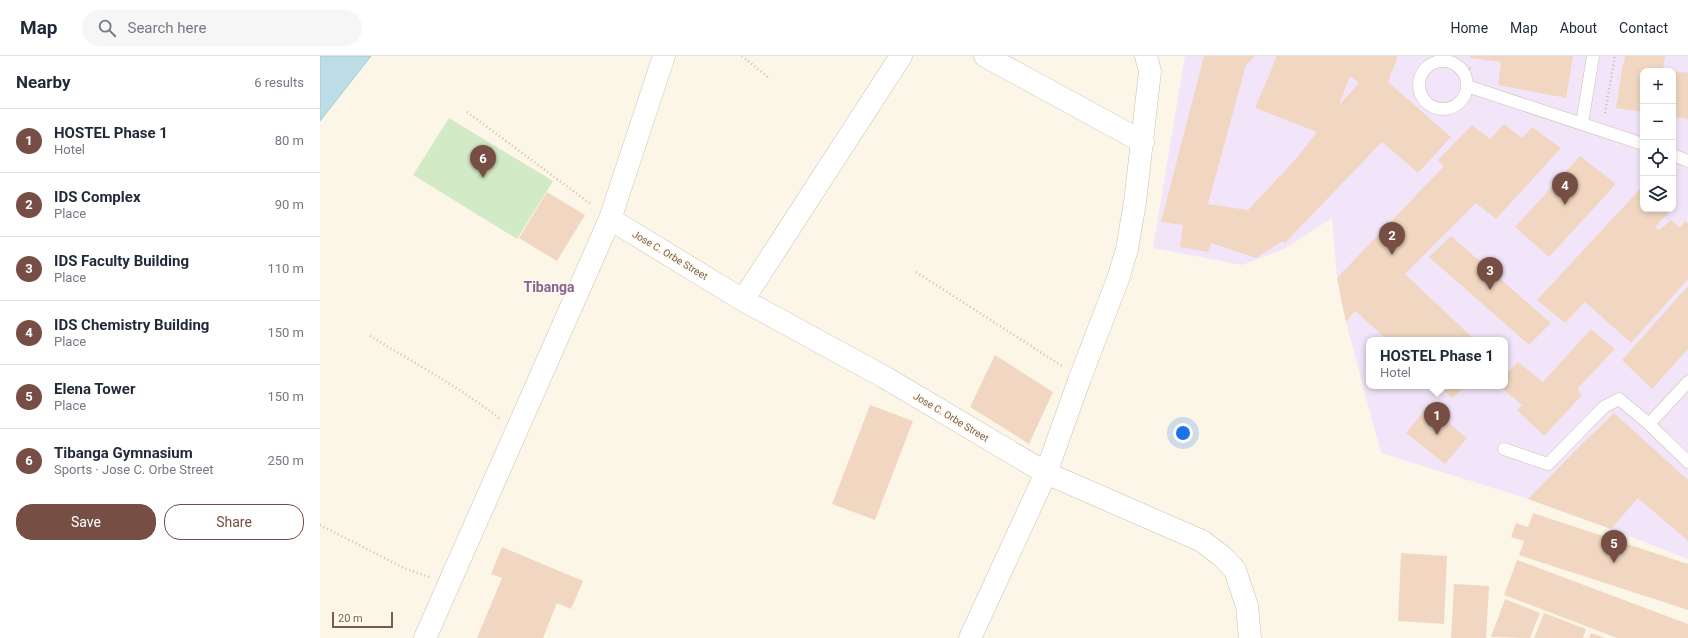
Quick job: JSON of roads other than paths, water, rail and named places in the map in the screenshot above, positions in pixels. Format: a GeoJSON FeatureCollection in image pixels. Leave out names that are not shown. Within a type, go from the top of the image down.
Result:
{"type":"FeatureCollection","features":[{"type":"Feature","properties":{"kind":"street"},"geometry":{"type":"LineString","coordinates":[[425,638],[450,585],[610,219],[664,56]]}},
{"type":"Feature","properties":{"kind":"street"},"geometry":{"type":"LineString","coordinates":[[743,300],[901,56]]}},
{"type":"Feature","properties":{"kind":"street"},"geometry":{"type":"LineString","coordinates":[[985,56],[1142,142]]}},
{"type":"Feature","properties":{"kind":"street"},"geometry":{"type":"LineString","coordinates":[[970,638],[1046,473],[1118,279],[1127,249],[1142,142],[1150,71],[1146,56]]}},
{"type":"Feature","properties":{"kind":"street","name":"Jose C. Orbe Street"},"geometry":{"type":"LineString","coordinates":[[610,219],[743,300],[886,378],[1046,473],[1202,541],[1223,557],[1235,570],[1246,606],[1250,638]]}},
{"type":"Feature","properties":{"kind":"lane"},"geometry":{"type":"LineString","coordinates":[[1582,124],[1593,56]]}},
{"type":"Feature","properties":{"kind":"lane"},"geometry":{"type":"LineString","coordinates":[[1441,60],[1449,61],[1457,65],[1463,71],[1467,86],[1466,93],[1455,105],[1448,108],[1440,108],[1433,106],[1421,96],[1419,81],[1421,73],[1426,67],[1433,62],[1441,60]]}},
{"type":"Feature","properties":{"kind":"lane"},"geometry":{"type":"LineString","coordinates":[[1467,86],[1640,143]]}},
{"type":"Feature","properties":{"kind":"lane"},"geometry":{"type":"LineString","coordinates":[[1676,156],[1688,161]]}},
{"type":"Feature","properties":{"kind":"lane"},"geometry":{"type":"LineString","coordinates":[[1649,424],[1688,382]]}},
{"type":"Feature","properties":{"kind":"lane"},"geometry":{"type":"LineString","coordinates":[[1504,449],[1548,464],[1604,407],[1619,399],[1649,424],[1688,462]]}},
{"type":"Feature","properties":{"kind":"water"},"geometry":{"type":"Polygon","coordinates":[[[320,56],[371,56],[320,121],[320,56]]]}},
{"type":"Feature","properties":{"kind":"place","name":"Tibanga Gymnasium"},"geometry":{"type":"Point","coordinates":[483,178]}},
{"type":"Feature","properties":{"kind":"place","name":"IDS Chemistry Building"},"geometry":{"type":"Point","coordinates":[1565,205]}},
{"type":"Feature","properties":{"kind":"place","name":"IDS Complex"},"geometry":{"type":"Point","coordinates":[1392,255]}},
{"type":"Feature","properties":{"kind":"place","name":"IDS Faculty Building"},"geometry":{"type":"Point","coordinates":[1490,290]}},
{"type":"Feature","properties":{"kind":"place","name":"HOSTEL Phase 1"},"geometry":{"type":"Point","coordinates":[1437,435]}},
{"type":"Feature","properties":{"kind":"place","name":"Elena Tower"},"geometry":{"type":"Point","coordinates":[1614,563]}},
{"type":"Feature","properties":{"kind":"district","name":"Tibanga"},"geometry":{"type":"Point","coordinates":[549,287]}}]}
